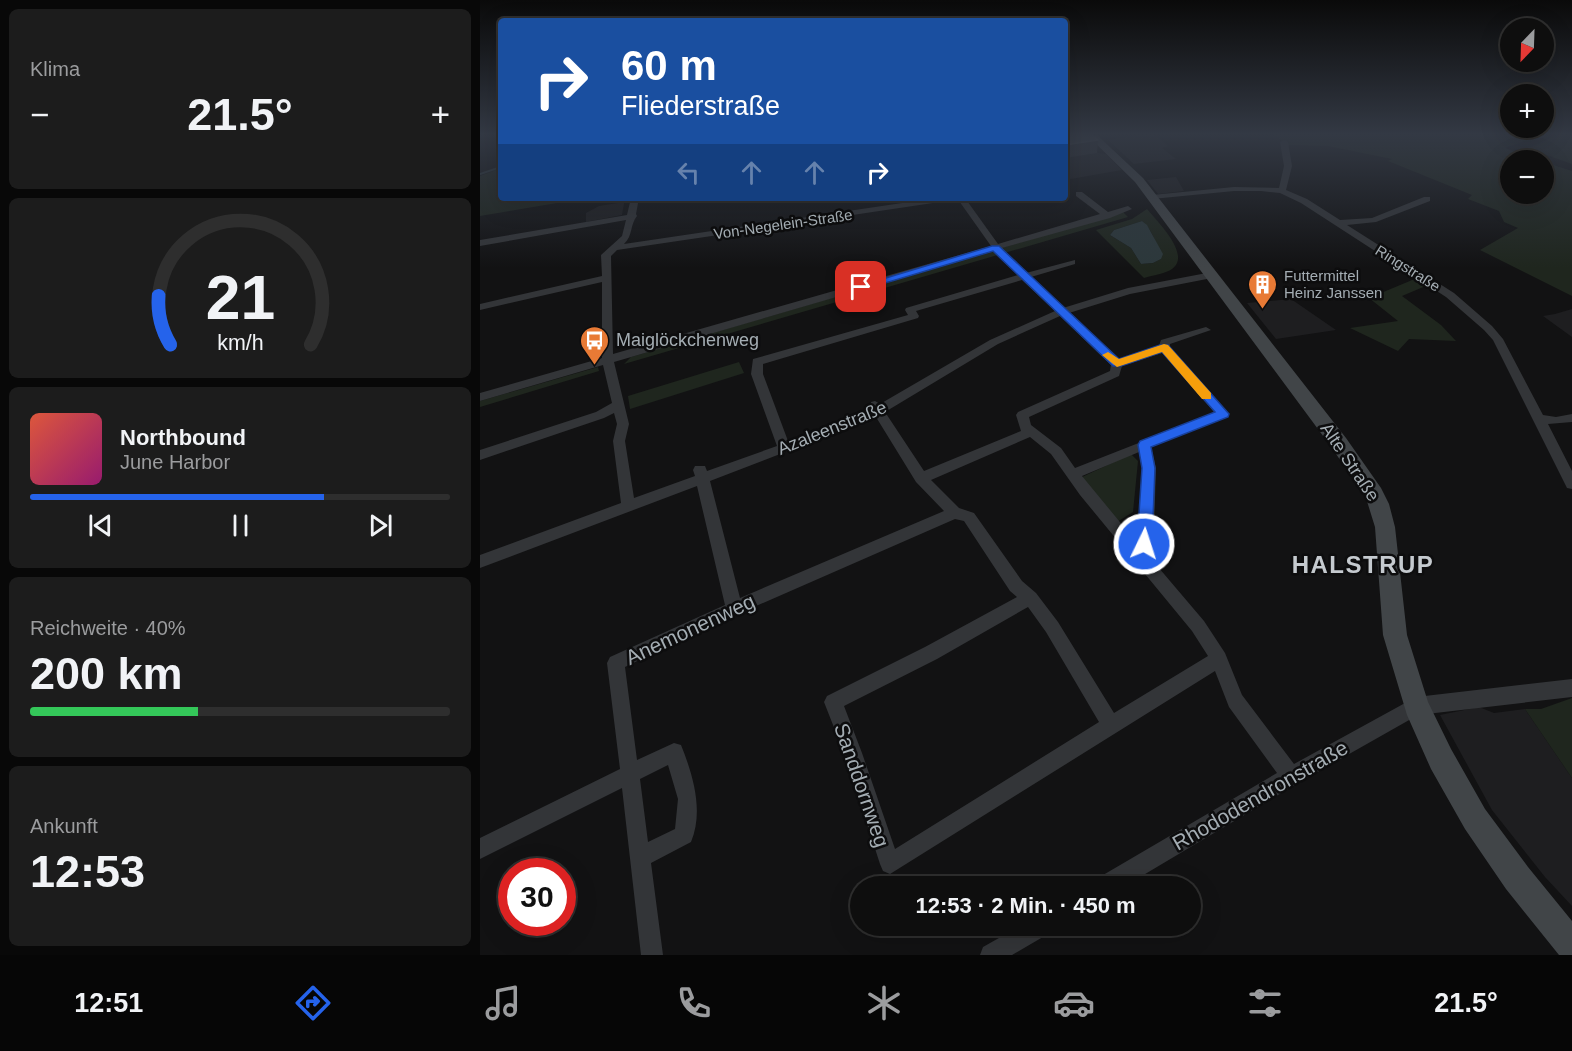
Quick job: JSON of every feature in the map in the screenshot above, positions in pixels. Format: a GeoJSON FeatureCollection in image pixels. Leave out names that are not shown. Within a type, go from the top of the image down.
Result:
{"type":"FeatureCollection","features":[{"type":"Feature","properties":{"kind":"street","name":"Alte Straße"},"geometry":{"type":"LineString","coordinates":[[1139,180],[1339,443],[1379,504],[1385,527],[1395,635],[1416,706],[1441,759],[1480,826],[1516,878],[1572,946]]}},
{"type":"Feature","properties":{"kind":"street"},"geometry":{"type":"LineString","coordinates":[[1282,191],[1285,180]]}},
{"type":"Feature","properties":{"kind":"street","name":"Ringstraße"},"geometry":{"type":"LineString","coordinates":[[1153,197],[1234,189],[1282,191],[1304,201],[1450,296],[1498,339],[1572,484]]}},
{"type":"Feature","properties":{"kind":"street"},"geometry":{"type":"LineString","coordinates":[[1079,194],[1107,216]]}},
{"type":"Feature","properties":{"kind":"street"},"geometry":{"type":"LineString","coordinates":[[1336,223],[1373,219],[1427,200]]}},
{"type":"Feature","properties":{"kind":"street"},"geometry":{"type":"LineString","coordinates":[[628,505],[619,441],[624,424],[608,360],[606,255],[627,237],[635,201]]}},
{"type":"Feature","properties":{"kind":"street","name":"Von-Negelein-Straße"},"geometry":{"type":"LineString","coordinates":[[613,248],[933,201]]}},
{"type":"Feature","properties":{"kind":"street"},"geometry":{"type":"LineString","coordinates":[[963,201],[995,248],[1117,363]]}},
{"type":"Feature","properties":{"kind":"street"},"geometry":{"type":"LineString","coordinates":[[480,397],[1128,209]]}},
{"type":"Feature","properties":{"kind":"street"},"geometry":{"type":"LineString","coordinates":[[480,243],[633,216]]}},
{"type":"Feature","properties":{"kind":"street"},"geometry":{"type":"LineString","coordinates":[[784,448],[757,374],[757,362],[914,316],[910,310],[1072,262]]}},
{"type":"Feature","properties":{"kind":"street","name":"Azaleenstraße"},"geometry":{"type":"LineString","coordinates":[[480,562],[701,474],[784,448],[876,408],[994,342],[1060,311],[1113,295],[1212,275]]}},
{"type":"Feature","properties":{"kind":"street"},"geometry":{"type":"LineString","coordinates":[[480,308],[606,278]]}},
{"type":"Feature","properties":{"kind":"street"},"geometry":{"type":"LineString","coordinates":[[1164,348],[1165,342],[1206,330]]}},
{"type":"Feature","properties":{"kind":"street"},"geometry":{"type":"LineString","coordinates":[[1117,363],[1164,348]]}},
{"type":"Feature","properties":{"kind":"street"},"geometry":{"type":"LineString","coordinates":[[1073,474],[1223,414],[1164,348]]}},
{"type":"Feature","properties":{"kind":"street"},"geometry":{"type":"LineString","coordinates":[[1117,363],[1115,373],[1022,415],[1025,427],[1056,452],[1084,491],[1198,626],[1219,659],[1235,701],[1291,776]]}},
{"type":"Feature","properties":{"kind":"street"},"geometry":{"type":"LineString","coordinates":[[480,455],[600,415],[620,404]]}},
{"type":"Feature","properties":{"kind":"street"},"geometry":{"type":"LineString","coordinates":[[876,408],[921,478],[954,513],[969,517],[1016,586],[1030,598],[1052,627],[1111,725]]}},
{"type":"Feature","properties":{"kind":"street"},"geometry":{"type":"LineString","coordinates":[[1538,419],[1556,422],[1572,418]]}},
{"type":"Feature","properties":{"kind":"street"},"geometry":{"type":"LineString","coordinates":[[921,478],[1030,432]]}},
{"type":"Feature","properties":{"kind":"street"},"geometry":{"type":"LineString","coordinates":[[1144,445],[1149,468],[1145,562]]}},
{"type":"Feature","properties":{"kind":"street"},"geometry":{"type":"LineString","coordinates":[[701,474],[734,608]]}},
{"type":"Feature","properties":{"kind":"street","name":"Anemonenweg"},"geometry":{"type":"LineString","coordinates":[[629,775],[616,663],[734,608],[954,513]]}},
{"type":"Feature","properties":{"kind":"street","name":"Sanddornweg"},"geometry":{"type":"LineString","coordinates":[[1030,598],[833,702],[854,753],[890,864],[1219,659]]}},
{"type":"Feature","properties":{"kind":"street"},"geometry":{"type":"LineString","coordinates":[[1416,706],[1572,688]]}},
{"type":"Feature","properties":{"kind":"street","name":"Rhododendronstraße"},"geometry":{"type":"LineString","coordinates":[[1123,876],[1291,776],[1416,706]]}},
{"type":"Feature","properties":{"kind":"street"},"geometry":{"type":"LineString","coordinates":[[480,849],[674,753],[688,799],[684,835],[639,858]]}},
{"type":"Feature","properties":{"kind":"street"},"geometry":{"type":"LineString","coordinates":[[629,775],[652,955]]}},
{"type":"Feature","properties":{"kind":"street"},"geometry":{"type":"LineString","coordinates":[[991,955],[1024,936]]}},
{"type":"Feature","properties":{"kind":"shaded area"},"geometry":{"type":"Polygon","coordinates":[[[480,180],[498,180],[498,201],[569,201],[480,216],[480,180]]]}},
{"type":"Feature","properties":{"kind":"shaded area"},"geometry":{"type":"Polygon","coordinates":[[[1147,180],[1177,180],[1184,191],[1158,194],[1147,180]]]}},
{"type":"Feature","properties":{"kind":"shaded area"},"geometry":{"type":"Polygon","coordinates":[[[1434,180],[1500,180],[1500,204],[1554,204],[1554,180],[1572,180],[1572,296],[1480,250],[1518,228],[1504,222],[1499,211],[1468,199],[1472,195],[1434,180]]]}},
{"type":"Feature","properties":{"kind":"shaded area"},"geometry":{"type":"Polygon","coordinates":[[[618,201],[624,201],[622,215],[586,222],[586,213],[599,206],[618,203],[618,201]]]}},
{"type":"Feature","properties":{"kind":"shaded area"},"geometry":{"type":"Polygon","coordinates":[[[1147,209],[1165,230],[1176,247],[1178,255],[1177,263],[1172,269],[1144,278],[1096,230],[1132,219],[1147,209]],[[1142,221],[1114,230],[1110,235],[1131,248],[1141,264],[1153,263],[1161,259],[1149,228],[1142,221]]]}},
{"type":"Feature","properties":{"kind":"shaded area"},"geometry":{"type":"Polygon","coordinates":[[[1123,212],[1128,217],[624,364],[631,357],[1123,212]]]}},
{"type":"Feature","properties":{"kind":"shaded area"},"geometry":{"type":"Polygon","coordinates":[[[1142,221],[1147,225],[1163,254],[1161,259],[1153,263],[1141,264],[1131,248],[1110,235],[1114,230],[1142,221]]]}},
{"type":"Feature","properties":{"kind":"shaded area"},"geometry":{"type":"Polygon","coordinates":[[[1417,278],[1428,285],[1402,296],[1441,325],[1456,341],[1409,339],[1398,351],[1350,328],[1398,321],[1369,298],[1417,278]]]}},
{"type":"Feature","properties":{"kind":"shaded area"},"geometry":{"type":"Polygon","coordinates":[[[1291,299],[1336,330],[1276,339],[1247,303],[1291,299]]]}},
{"type":"Feature","properties":{"kind":"shaded area"},"geometry":{"type":"Polygon","coordinates":[[[1572,309],[1572,337],[1543,316],[1555,314],[1572,309]]]}},
{"type":"Feature","properties":{"kind":"shaded area"},"geometry":{"type":"Polygon","coordinates":[[[739,362],[744,373],[630,409],[628,396],[739,362]]]}},
{"type":"Feature","properties":{"kind":"shaded area"},"geometry":{"type":"Polygon","coordinates":[[[598,367],[599,371],[480,407],[480,401],[598,367]]]}},
{"type":"Feature","properties":{"kind":"shaded area"},"geometry":{"type":"Polygon","coordinates":[[[1131,454],[1138,461],[1133,512],[1117,522],[1080,478],[1131,454]]]}},
{"type":"Feature","properties":{"kind":"shaded area"},"geometry":{"type":"Polygon","coordinates":[[[1572,698],[1572,778],[1525,709],[1541,709],[1572,698]]]}},
{"type":"Feature","properties":{"kind":"shaded area"},"geometry":{"type":"Polygon","coordinates":[[[1479,707],[1494,713],[1525,709],[1572,778],[1572,906],[1545,877],[1492,810],[1440,715],[1479,707]]]}},
{"type":"Feature","properties":{"kind":"slow traffic"},"geometry":{"type":"LineString","coordinates":[[1108,355],[1117,363],[1164,348],[1207,396]]}},
{"type":"Feature","properties":{"kind":"place","name":"Futtermittel Heinz Janssen"},"geometry":{"type":"Point","coordinates":[1263,310]}},
{"type":"Feature","properties":{"kind":"place","name":"Maiglöckchenweg"},"geometry":{"type":"Point","coordinates":[595,366]}},
{"type":"Feature","properties":{"kind":"district","name":"HALSTRUP"},"geometry":{"type":"Point","coordinates":[1363,564]}},
{"type":"Feature","properties":{"kind":"route"},"geometry":{"type":"LineString","coordinates":[[861,287],[995,248],[1117,363],[1164,348],[1223,414],[1144,445],[1149,468],[1144,544]]}}]}
